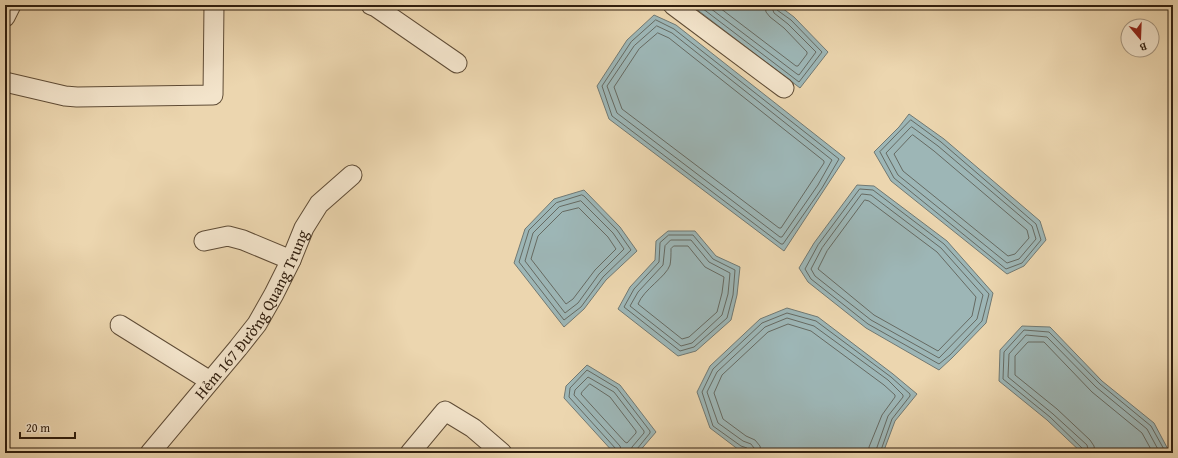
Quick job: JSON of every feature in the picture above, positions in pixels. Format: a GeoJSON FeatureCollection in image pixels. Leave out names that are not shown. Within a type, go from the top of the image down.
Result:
{"type":"FeatureCollection","features":[{"type":"Feature","properties":{"kind":"street"},"geometry":{"type":"LineString","coordinates":[[5,17],[11,5]]}},
{"type":"Feature","properties":{"kind":"street"},"geometry":{"type":"LineString","coordinates":[[5,82],[65,96],[77,97],[213,95],[214,5]]}},
{"type":"Feature","properties":{"kind":"street"},"geometry":{"type":"LineString","coordinates":[[371,5],[457,62]]}},
{"type":"Feature","properties":{"kind":"street"},"geometry":{"type":"LineString","coordinates":[[673,5],[784,88]]}},
{"type":"Feature","properties":{"kind":"street","name":"Hẻm 167 Đường Quang Trung"},"geometry":{"type":"LineString","coordinates":[[150,453],[256,324],[274,294],[291,260],[304,228],[319,204],[352,175]]}},
{"type":"Feature","properties":{"kind":"street"},"geometry":{"type":"LineString","coordinates":[[204,241],[228,236],[243,240],[291,260]]}},
{"type":"Feature","properties":{"kind":"street"},"geometry":{"type":"LineString","coordinates":[[120,325],[210,381]]}},
{"type":"Feature","properties":{"kind":"street"},"geometry":{"type":"LineString","coordinates":[[410,453],[445,411],[473,428],[502,453]]}},
{"type":"Feature","properties":{"kind":"water"},"geometry":{"type":"Polygon","coordinates":[[[691,5],[778,5],[794,17],[828,52],[800,88],[691,5]]]}},
{"type":"Feature","properties":{"kind":"water"},"geometry":{"type":"Polygon","coordinates":[[[654,15],[676,25],[845,158],[784,251],[609,119],[597,86],[627,40],[654,15]]]}},
{"type":"Feature","properties":{"kind":"water"},"geometry":{"type":"Polygon","coordinates":[[[909,114],[944,139],[1040,221],[1046,240],[1024,266],[1007,274],[891,181],[874,152],[899,127],[909,114]]]}},
{"type":"Feature","properties":{"kind":"water"},"geometry":{"type":"Polygon","coordinates":[[[857,185],[874,186],[947,241],[993,293],[986,323],[939,370],[866,328],[808,282],[799,268],[814,243],[857,185]]]}},
{"type":"Feature","properties":{"kind":"water"},"geometry":{"type":"Polygon","coordinates":[[[584,190],[620,227],[637,251],[606,280],[584,309],[564,327],[514,263],[525,229],[554,199],[584,190]]]}},
{"type":"Feature","properties":{"kind":"water"},"geometry":{"type":"Polygon","coordinates":[[[668,231],[695,231],[716,256],[740,267],[737,295],[731,320],[696,351],[678,356],[618,309],[630,287],[655,260],[656,241],[668,231]]]}},
{"type":"Feature","properties":{"kind":"water"},"geometry":{"type":"Polygon","coordinates":[[[787,308],[818,317],[917,394],[895,421],[883,453],[752,453],[739,450],[710,428],[697,392],[710,366],[760,319],[787,308]]]}},
{"type":"Feature","properties":{"kind":"water"},"geometry":{"type":"Polygon","coordinates":[[[1022,326],[1050,327],[1102,381],[1154,423],[1170,453],[1082,453],[1047,420],[999,381],[1000,350],[1022,326]]]}},
{"type":"Feature","properties":{"kind":"water"},"geometry":{"type":"Polygon","coordinates":[[[587,365],[620,385],[656,432],[638,453],[614,453],[564,398],[566,386],[587,365]]]}}]}
